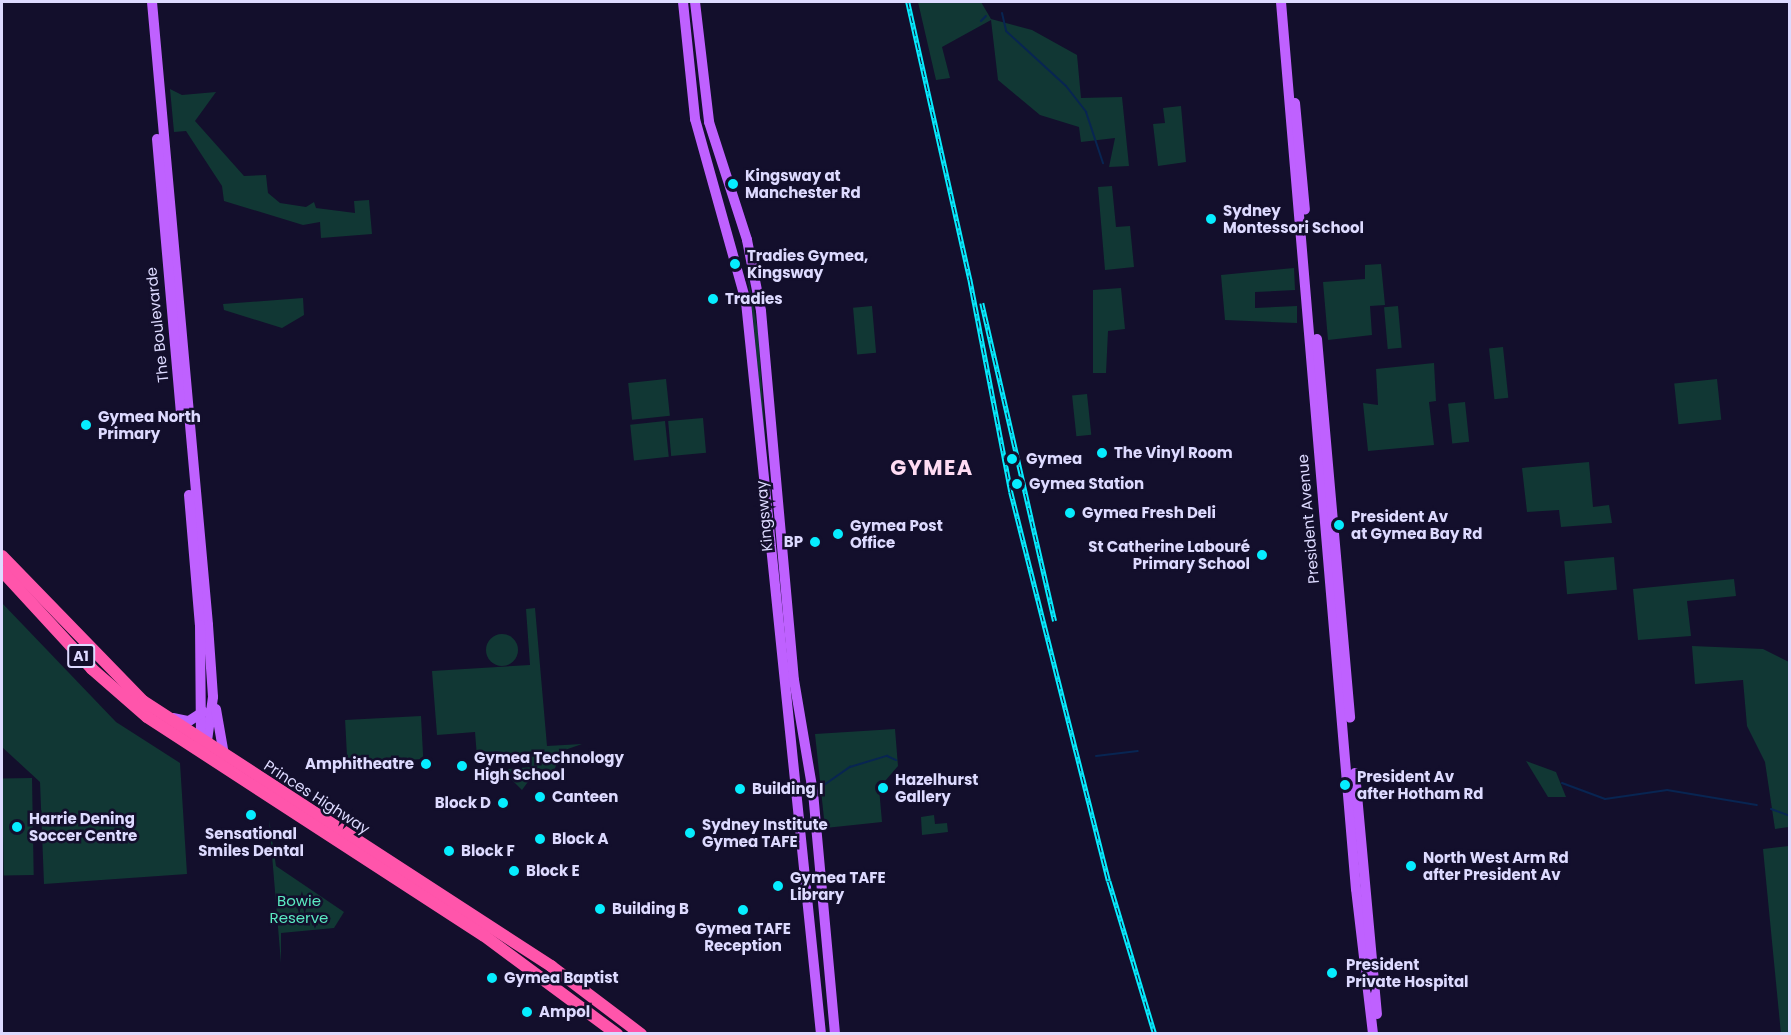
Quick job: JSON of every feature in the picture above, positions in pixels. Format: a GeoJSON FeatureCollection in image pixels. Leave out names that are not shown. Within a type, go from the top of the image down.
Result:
{"type":"FeatureCollection","features":[{"type":"Feature","properties":{"kind":"highway","name":"Princes Highway"},"geometry":{"type":"LineString","coordinates":[[2,556],[119,680],[204,749],[224,755],[551,966],[641,1034]]}},
{"type":"Feature","properties":{"kind":"highway","name":"Princes Highway"},"geometry":{"type":"LineString","coordinates":[[2,570],[116,692],[483,935],[617,1034]]}},
{"type":"Feature","properties":{"kind":"main road","name":"The Boulevarde"},"geometry":{"type":"LineString","coordinates":[[145,2],[196,581],[204,749]]}},
{"type":"Feature","properties":{"kind":"main road","name":"The Boulevarde"},"geometry":{"type":"LineString","coordinates":[[152,2],[213,697],[224,755]]}},
{"type":"Feature","properties":{"kind":"main road","name":"Kingsway"},"geometry":{"type":"LineString","coordinates":[[683,2],[696,119],[746,302],[821,1034]]}},
{"type":"Feature","properties":{"kind":"main road","name":"Kingsway"},"geometry":{"type":"LineString","coordinates":[[695,2],[709,122],[759,298],[779,517],[835,1034]]}},
{"type":"Feature","properties":{"kind":"main road","name":"President Avenue"},"geometry":{"type":"LineString","coordinates":[[1281,2],[1325,469],[1334,583],[1337,676],[1360,876]]}},
{"type":"Feature","properties":{"kind":"main road","name":"President Avenue"},"geometry":{"type":"LineString","coordinates":[[1286,2],[1296,160]]}},
{"type":"Feature","properties":{"kind":"main road"},"geometry":{"type":"LineString","coordinates":[[767,519],[779,517]]}},
{"type":"Feature","properties":{"kind":"main road","name":"President Avenue"},"geometry":{"type":"LineString","coordinates":[[1334,583],[1343,623],[1373,1034]]}},
{"type":"Feature","properties":{"kind":"main road"},"geometry":{"type":"LineString","coordinates":[[1337,676],[1342,673],[1343,623]]}},
{"type":"Feature","properties":{"kind":"main road","name":"The Boulevarde"},"geometry":{"type":"LineString","coordinates":[[204,749],[213,697]]}},
{"type":"Feature","properties":{"kind":"main road"},"geometry":{"type":"LineString","coordinates":[[164,715],[189,721],[203,712]]}},
{"type":"Feature","properties":{"kind":"main road","name":"President Avenue"},"geometry":{"type":"LineString","coordinates":[[1369,976],[1379,1034]]}},
{"type":"Feature","properties":{"kind":"green space"},"geometry":{"type":"Polygon","coordinates":[[[918,2],[981,2],[991,19],[1032,30],[1077,55],[1081,98],[1122,97],[1129,166],[1109,167],[1115,138],[1081,142],[1079,127],[1040,115],[998,80],[991,20],[942,47],[950,78],[936,80],[918,2]]]}},
{"type":"Feature","properties":{"kind":"green space"},"geometry":{"type":"Polygon","coordinates":[[[170,89],[182,95],[216,92],[195,121],[244,176],[266,175],[268,193],[280,203],[306,207],[314,202],[316,208],[355,213],[354,201],[369,200],[372,234],[321,238],[320,222],[303,225],[224,201],[222,186],[186,131],[174,132],[170,89]]]}},
{"type":"Feature","properties":{"kind":"green space"},"geometry":{"type":"Polygon","coordinates":[[[1181,106],[1186,162],[1158,166],[1153,124],[1165,123],[1163,108],[1181,106]]]}},
{"type":"Feature","properties":{"kind":"green space"},"geometry":{"type":"Polygon","coordinates":[[[1112,186],[1116,227],[1130,226],[1134,267],[1105,270],[1098,187],[1112,186]]]}},
{"type":"Feature","properties":{"kind":"green space"},"geometry":{"type":"Polygon","coordinates":[[[1381,264],[1385,305],[1370,306],[1372,335],[1328,340],[1323,282],[1365,279],[1365,265],[1381,264]]]}},
{"type":"Feature","properties":{"kind":"green space"},"geometry":{"type":"Polygon","coordinates":[[[1294,268],[1295,290],[1255,292],[1255,308],[1297,306],[1297,323],[1225,320],[1221,275],[1294,268]]]}},
{"type":"Feature","properties":{"kind":"green space"},"geometry":{"type":"Polygon","coordinates":[[[747,271],[758,332],[769,493],[753,318],[747,271]]]}},
{"type":"Feature","properties":{"kind":"green space"},"geometry":{"type":"Polygon","coordinates":[[[1121,288],[1125,329],[1108,331],[1106,373],[1093,373],[1093,290],[1121,288]]]}},
{"type":"Feature","properties":{"kind":"green space"},"geometry":{"type":"Polygon","coordinates":[[[303,298],[304,315],[282,328],[224,310],[223,304],[303,298]]]}},
{"type":"Feature","properties":{"kind":"green space"},"geometry":{"type":"Polygon","coordinates":[[[872,306],[876,353],[857,354],[853,308],[872,306]]]}},
{"type":"Feature","properties":{"kind":"green space"},"geometry":{"type":"Polygon","coordinates":[[[1398,306],[1402,348],[1388,349],[1384,307],[1398,306]]]}},
{"type":"Feature","properties":{"kind":"green space"},"geometry":{"type":"Polygon","coordinates":[[[1503,347],[1508,398],[1494,399],[1489,348],[1503,347]]]}},
{"type":"Feature","properties":{"kind":"green space"},"geometry":{"type":"Polygon","coordinates":[[[1434,363],[1436,401],[1429,402],[1434,445],[1368,451],[1363,403],[1378,405],[1376,369],[1434,363]]]}},
{"type":"Feature","properties":{"kind":"green space"},"geometry":{"type":"Polygon","coordinates":[[[666,379],[670,416],[632,420],[628,383],[666,379]]]}},
{"type":"Feature","properties":{"kind":"green space"},"geometry":{"type":"Polygon","coordinates":[[[1717,379],[1721,420],[1679,424],[1674,383],[1717,379]]]}},
{"type":"Feature","properties":{"kind":"green space"},"geometry":{"type":"Polygon","coordinates":[[[1087,394],[1091,435],[1076,436],[1072,396],[1087,394]]]}},
{"type":"Feature","properties":{"kind":"green space"},"geometry":{"type":"Polygon","coordinates":[[[1465,402],[1469,442],[1452,444],[1448,404],[1465,402]]]}},
{"type":"Feature","properties":{"kind":"green space"},"geometry":{"type":"Polygon","coordinates":[[[703,418],[706,453],[671,456],[668,421],[703,418]]]}},
{"type":"Feature","properties":{"kind":"green space"},"geometry":{"type":"Polygon","coordinates":[[[665,421],[669,457],[634,460],[630,425],[665,421]]]}},
{"type":"Feature","properties":{"kind":"green space"},"geometry":{"type":"Polygon","coordinates":[[[1589,462],[1593,507],[1609,505],[1612,523],[1561,527],[1559,510],[1527,512],[1522,468],[1589,462]]]}},
{"type":"Feature","properties":{"kind":"green space"},"geometry":{"type":"Polygon","coordinates":[[[1614,557],[1617,590],[1567,594],[1564,561],[1614,557]]]}},
{"type":"Feature","properties":{"kind":"green space"},"geometry":{"type":"Polygon","coordinates":[[[1734,579],[1736,596],[1687,601],[1691,636],[1638,640],[1633,589],[1734,579]]]}},
{"type":"Feature","properties":{"kind":"green space"},"geometry":{"type":"Polygon","coordinates":[[[2,603],[116,722],[180,763],[187,874],[44,884],[40,782],[2,747],[2,603]]]}},
{"type":"Feature","properties":{"kind":"green space"},"geometry":{"type":"Polygon","coordinates":[[[535,608],[547,746],[582,744],[562,751],[553,773],[538,768],[522,790],[510,778],[497,776],[496,770],[531,767],[530,757],[477,757],[475,732],[437,735],[432,671],[530,665],[526,609],[535,608]]]}},
{"type":"Feature","properties":{"kind":"green space"},"geometry":{"type":"Polygon","coordinates":[[[502,634],[514,638],[518,650],[514,662],[502,666],[490,662],[486,650],[490,638],[502,634]]]}},
{"type":"Feature","properties":{"kind":"green space"},"geometry":{"type":"Polygon","coordinates":[[[1692,646],[1763,649],[1789,662],[1789,827],[1775,829],[1765,762],[1747,726],[1743,680],[1695,684],[1692,646]]]}},
{"type":"Feature","properties":{"kind":"green space"},"geometry":{"type":"Polygon","coordinates":[[[421,716],[423,759],[347,763],[345,720],[421,716]]]}},
{"type":"Feature","properties":{"kind":"green space"},"geometry":{"type":"Polygon","coordinates":[[[895,729],[898,766],[879,788],[882,822],[825,828],[815,734],[895,729]]]}},
{"type":"Feature","properties":{"kind":"green space"},"geometry":{"type":"Polygon","coordinates":[[[1526,761],[1556,772],[1566,797],[1548,797],[1526,761]]]}},
{"type":"Feature","properties":{"kind":"green space","name":"Harrie Dening Soccer Centre"},"geometry":{"type":"Polygon","coordinates":[[[32,778],[34,875],[4,876],[2,779],[32,778]]]}},
{"type":"Feature","properties":{"kind":"green space"},"geometry":{"type":"Polygon","coordinates":[[[934,815],[935,824],[947,823],[948,832],[922,835],[921,817],[934,815]]]}},
{"type":"Feature","properties":{"kind":"green space","name":"Bowie Reserve"},"geometry":{"type":"Polygon","coordinates":[[[269,819],[276,866],[344,912],[334,928],[281,933],[281,963],[269,819]]]}},
{"type":"Feature","properties":{"kind":"green space"},"geometry":{"type":"Polygon","coordinates":[[[1789,846],[1790,1033],[1781,1034],[1763,849],[1789,846]]]}},
{"type":"Feature","properties":{"kind":"waterway"},"geometry":{"type":"LineString","coordinates":[[1002,13],[1006,31],[1066,86],[1086,112],[1103,163]]}},
{"type":"Feature","properties":{"kind":"waterway"},"geometry":{"type":"LineString","coordinates":[[981,21],[986,16]]}},
{"type":"Feature","properties":{"kind":"waterway"},"geometry":{"type":"LineString","coordinates":[[1096,756],[1138,751]]}},
{"type":"Feature","properties":{"kind":"waterway"},"geometry":{"type":"LineString","coordinates":[[824,785],[850,767],[887,756],[896,760]]}},
{"type":"Feature","properties":{"kind":"waterway"},"geometry":{"type":"LineString","coordinates":[[1368,778],[1407,771]]}},
{"type":"Feature","properties":{"kind":"waterway"},"geometry":{"type":"LineString","coordinates":[[1562,783],[1605,799],[1667,790],[1757,805]]}},
{"type":"Feature","properties":{"kind":"waterway"},"geometry":{"type":"LineString","coordinates":[[1771,809],[1790,816]]}},
{"type":"Feature","properties":{"kind":"railway"},"geometry":{"type":"LineString","coordinates":[[908,2],[970,279],[1011,492],[1109,881],[1155,1034]]}},
{"type":"Feature","properties":{"kind":"railway"},"geometry":{"type":"LineString","coordinates":[[982,303],[1055,621]]}},
{"type":"Feature","properties":{"kind":"place","name":"Kingsway at Manchester Rd"},"geometry":{"type":"Point","coordinates":[733,184]}},
{"type":"Feature","properties":{"kind":"place","name":"Sydney Montessori School"},"geometry":{"type":"Point","coordinates":[1211,219]}},
{"type":"Feature","properties":{"kind":"place","name":"Tradies Gymea, Kingsway"},"geometry":{"type":"Point","coordinates":[735,264]}},
{"type":"Feature","properties":{"kind":"place","name":"Tradies"},"geometry":{"type":"Point","coordinates":[713,299]}},
{"type":"Feature","properties":{"kind":"place","name":"Gymea North Primary"},"geometry":{"type":"Point","coordinates":[86,425]}},
{"type":"Feature","properties":{"kind":"place","name":"The Vinyl Room"},"geometry":{"type":"Point","coordinates":[1102,453]}},
{"type":"Feature","properties":{"kind":"place","name":"Gymea"},"geometry":{"type":"Point","coordinates":[1012,459]}},
{"type":"Feature","properties":{"kind":"place","name":"Gymea Station"},"geometry":{"type":"Point","coordinates":[1017,484]}},
{"type":"Feature","properties":{"kind":"place","name":"Gymea Fresh Deli"},"geometry":{"type":"Point","coordinates":[1070,513]}},
{"type":"Feature","properties":{"kind":"place","name":"President Av at Gymea Bay Rd"},"geometry":{"type":"Point","coordinates":[1339,525]}},
{"type":"Feature","properties":{"kind":"place","name":"Gymea Post Office"},"geometry":{"type":"Point","coordinates":[838,534]}},
{"type":"Feature","properties":{"kind":"place","name":"BP"},"geometry":{"type":"Point","coordinates":[815,542]}},
{"type":"Feature","properties":{"kind":"place","name":"St Catherine Labouré Primary School"},"geometry":{"type":"Point","coordinates":[1262,555]}},
{"type":"Feature","properties":{"kind":"place","name":"Amphitheatre"},"geometry":{"type":"Point","coordinates":[426,764]}},
{"type":"Feature","properties":{"kind":"place","name":"Gymea Technology High School"},"geometry":{"type":"Point","coordinates":[462,766]}},
{"type":"Feature","properties":{"kind":"place","name":"President Av after Hotham Rd"},"geometry":{"type":"Point","coordinates":[1345,785]}},
{"type":"Feature","properties":{"kind":"place","name":"Hazelhurst Gallery"},"geometry":{"type":"Point","coordinates":[883,788]}},
{"type":"Feature","properties":{"kind":"place","name":"Building I"},"geometry":{"type":"Point","coordinates":[740,789]}},
{"type":"Feature","properties":{"kind":"place","name":"Canteen"},"geometry":{"type":"Point","coordinates":[540,797]}},
{"type":"Feature","properties":{"kind":"place","name":"Block D"},"geometry":{"type":"Point","coordinates":[503,803]}},
{"type":"Feature","properties":{"kind":"place","name":"Sensational Smiles Dental"},"geometry":{"type":"Point","coordinates":[251,815]}},
{"type":"Feature","properties":{"kind":"place","name":"Harrie Dening Soccer Centre"},"geometry":{"type":"Point","coordinates":[17,827]}},
{"type":"Feature","properties":{"kind":"place","name":"Sydney Institute Gymea TAFE"},"geometry":{"type":"Point","coordinates":[690,833]}},
{"type":"Feature","properties":{"kind":"place","name":"Block A"},"geometry":{"type":"Point","coordinates":[540,839]}},
{"type":"Feature","properties":{"kind":"place","name":"Block F"},"geometry":{"type":"Point","coordinates":[449,851]}},
{"type":"Feature","properties":{"kind":"place","name":"North West Arm Rd after President Av"},"geometry":{"type":"Point","coordinates":[1411,866]}},
{"type":"Feature","properties":{"kind":"place","name":"Block E"},"geometry":{"type":"Point","coordinates":[514,871]}},
{"type":"Feature","properties":{"kind":"place","name":"Gymea TAFE Library"},"geometry":{"type":"Point","coordinates":[778,886]}},
{"type":"Feature","properties":{"kind":"place","name":"Building B"},"geometry":{"type":"Point","coordinates":[600,909]}},
{"type":"Feature","properties":{"kind":"place","name":"Gymea TAFE Reception"},"geometry":{"type":"Point","coordinates":[743,910]}},
{"type":"Feature","properties":{"kind":"place","name":"President Private Hospital"},"geometry":{"type":"Point","coordinates":[1332,973]}},
{"type":"Feature","properties":{"kind":"place","name":"Gymea Baptist"},"geometry":{"type":"Point","coordinates":[492,978]}},
{"type":"Feature","properties":{"kind":"place","name":"Ampol"},"geometry":{"type":"Point","coordinates":[527,1012]}},
{"type":"Feature","properties":{"kind":"district","name":"GYMEA"},"geometry":{"type":"Point","coordinates":[932,468]}}]}
